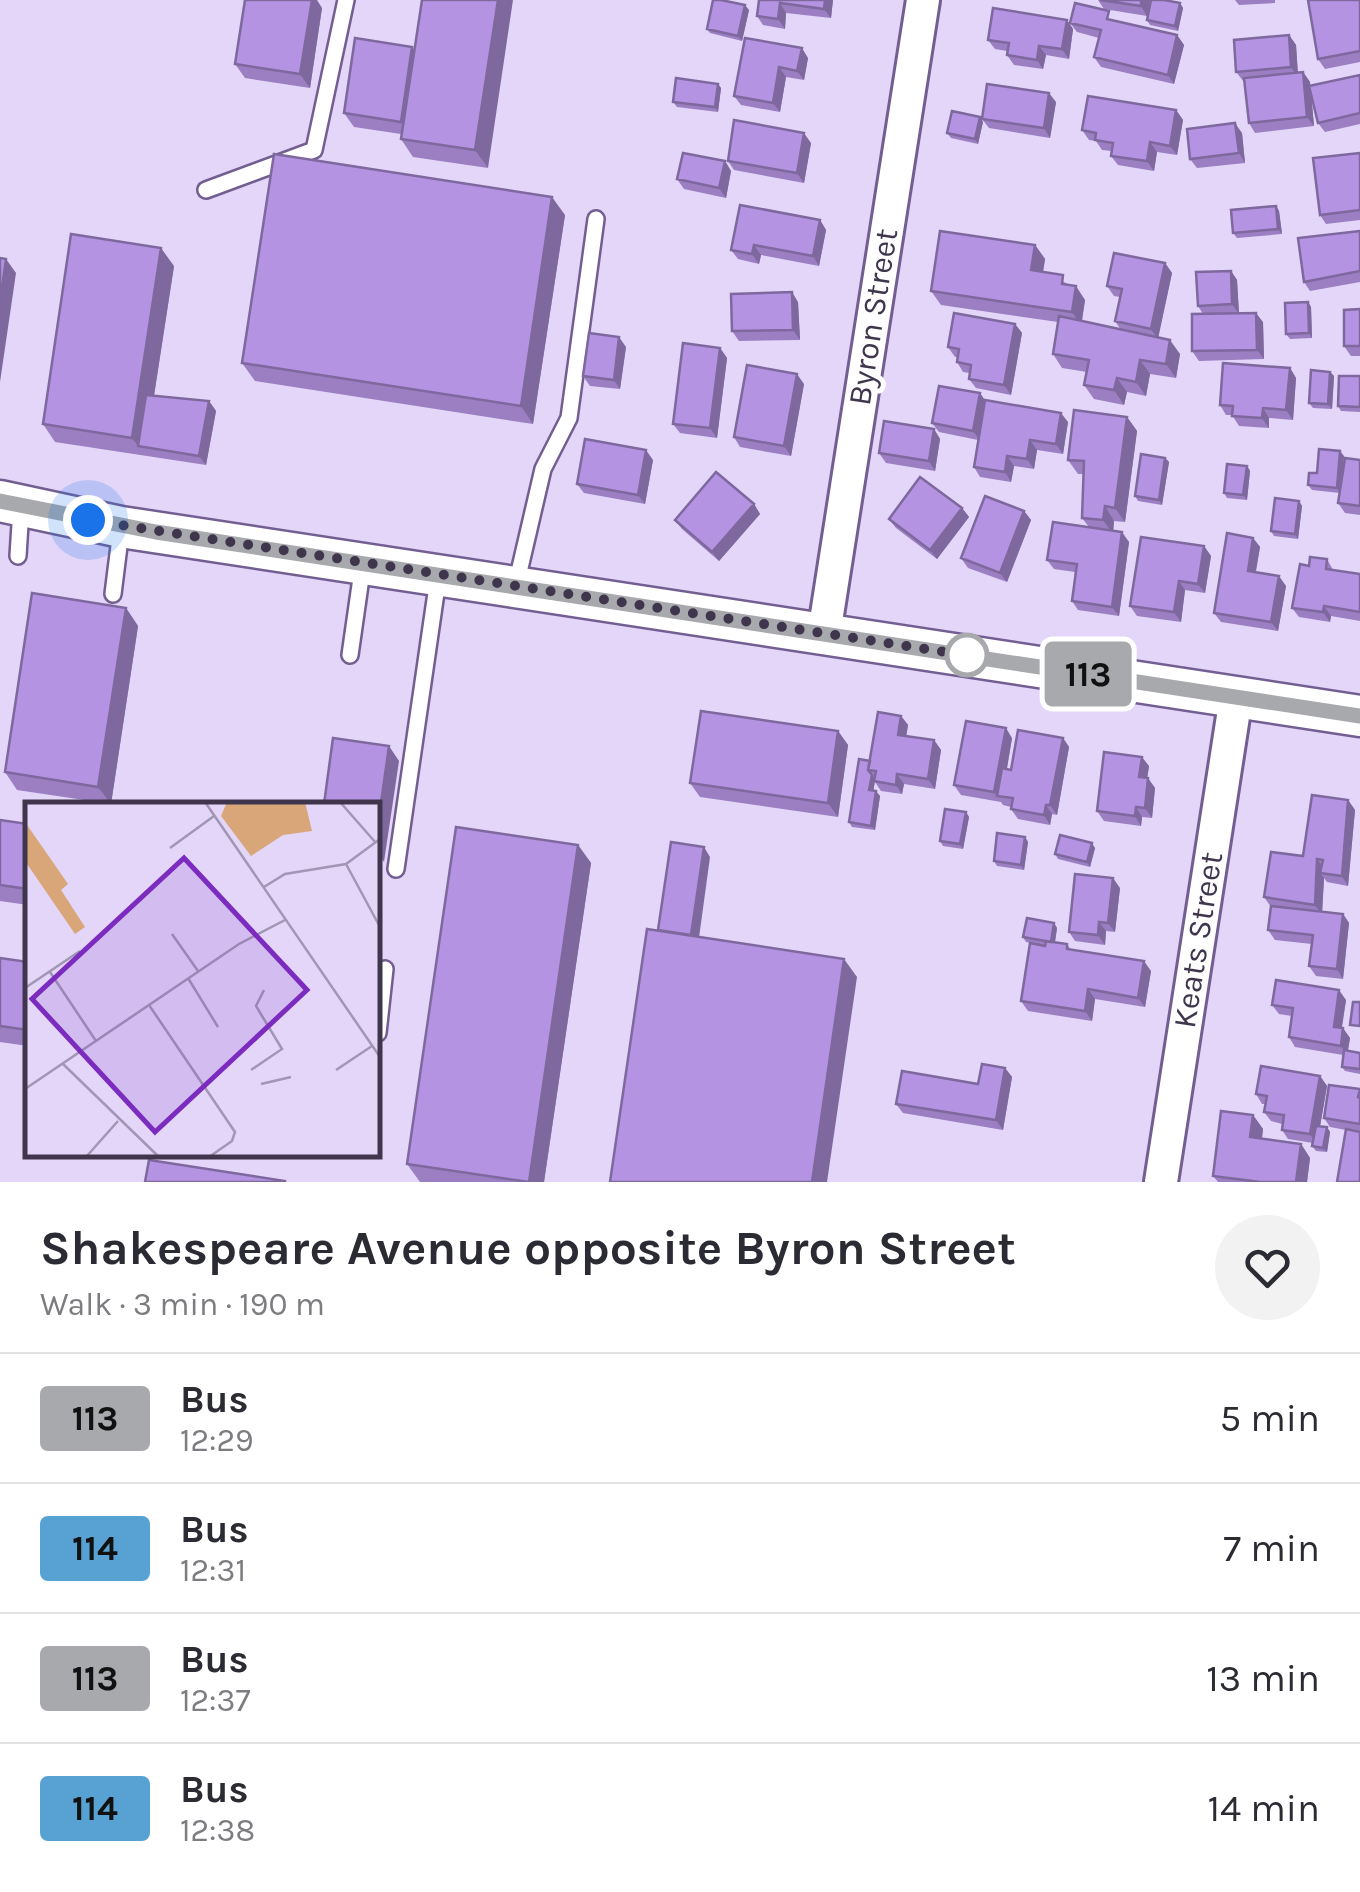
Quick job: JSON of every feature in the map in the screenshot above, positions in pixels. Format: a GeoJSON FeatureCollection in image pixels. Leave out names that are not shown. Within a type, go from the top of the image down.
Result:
{"type":"FeatureCollection","features":[{"type":"Feature","properties":{"kind":"street","name":"Byron Street"},"geometry":{"type":"LineString","coordinates":[[824,634],[923,0]]}},
{"type":"Feature","properties":{"kind":"street"},"geometry":{"type":"LineString","coordinates":[[11,504],[121,526],[1360,716]]}},
{"type":"Feature","properties":{"kind":"street","name":"Keats Street"},"geometry":{"type":"LineString","coordinates":[[1161,1182],[1236,698]]}},
{"type":"Feature","properties":{"kind":"lane"},"geometry":{"type":"LineString","coordinates":[[206,190],[314,150],[346,0]]}},
{"type":"Feature","properties":{"kind":"lane"},"geometry":{"type":"LineString","coordinates":[[516,585],[543,469],[569,418],[596,219]]}},
{"type":"Feature","properties":{"kind":"lane"},"geometry":{"type":"LineString","coordinates":[[11,504],[18,556]]}},
{"type":"Feature","properties":{"kind":"lane"},"geometry":{"type":"LineString","coordinates":[[113,594],[121,526]]}},
{"type":"Feature","properties":{"kind":"lane"},"geometry":{"type":"LineString","coordinates":[[350,655],[363,564]]}},
{"type":"Feature","properties":{"kind":"lane"},"geometry":{"type":"LineString","coordinates":[[396,869],[438,575]]}},
{"type":"Feature","properties":{"kind":"lane"},"geometry":{"type":"LineString","coordinates":[[380,1014],[385,969]]}},
{"type":"Feature","properties":{"kind":"building"},"geometry":{"type":"Polygon","coordinates":[[[245,0],[312,0],[300,74],[235,64],[245,0]]]}},
{"type":"Feature","properties":{"kind":"building"},"geometry":{"type":"Polygon","coordinates":[[[422,0],[498,0],[475,150],[401,139],[422,0]]]}},
{"type":"Feature","properties":{"kind":"building"},"geometry":{"type":"Polygon","coordinates":[[[713,0],[745,5],[738,36],[707,29],[713,0]]]}},
{"type":"Feature","properties":{"kind":"building"},"geometry":{"type":"Polygon","coordinates":[[[759,0],[825,0],[824,9],[780,3],[778,19],[757,16],[759,0]]]}},
{"type":"Feature","properties":{"kind":"building"},"geometry":{"type":"Polygon","coordinates":[[[1100,0],[1141,0],[1141,6],[1100,0]]]}},
{"type":"Feature","properties":{"kind":"building"},"geometry":{"type":"Polygon","coordinates":[[[1151,0],[1180,3],[1175,26],[1147,20],[1151,0]]]}},
{"type":"Feature","properties":{"kind":"building"},"geometry":{"type":"Polygon","coordinates":[[[1308,0],[1360,0],[1360,51],[1318,59],[1308,0]]]}},
{"type":"Feature","properties":{"kind":"building"},"geometry":{"type":"Polygon","coordinates":[[[1075,3],[1109,11],[1107,19],[1177,35],[1168,75],[1094,57],[1101,30],[1070,23],[1075,3]]]}},
{"type":"Feature","properties":{"kind":"building"},"geometry":{"type":"Polygon","coordinates":[[[993,8],[1067,20],[1062,49],[1039,46],[1037,60],[1007,55],[1009,43],[988,40],[993,8]]]}},
{"type":"Feature","properties":{"kind":"building"},"geometry":{"type":"Polygon","coordinates":[[[1289,35],[1291,67],[1236,72],[1234,40],[1289,35]]]}},
{"type":"Feature","properties":{"kind":"building"},"geometry":{"type":"Polygon","coordinates":[[[355,38],[412,47],[401,122],[344,113],[355,38]]]}},
{"type":"Feature","properties":{"kind":"building"},"geometry":{"type":"Polygon","coordinates":[[[745,38],[802,48],[797,71],[779,67],[773,103],[734,96],[745,38]]]}},
{"type":"Feature","properties":{"kind":"building"},"geometry":{"type":"Polygon","coordinates":[[[1303,72],[1307,117],[1249,123],[1244,78],[1303,72]]]}},
{"type":"Feature","properties":{"kind":"building"},"geometry":{"type":"Polygon","coordinates":[[[1360,75],[1360,113],[1318,123],[1309,86],[1360,75]]]}},
{"type":"Feature","properties":{"kind":"building"},"geometry":{"type":"Polygon","coordinates":[[[676,78],[718,84],[715,107],[673,102],[676,78]]]}},
{"type":"Feature","properties":{"kind":"building"},"geometry":{"type":"Polygon","coordinates":[[[987,84],[1049,93],[1044,128],[982,119],[987,84]]]}},
{"type":"Feature","properties":{"kind":"building"},"geometry":{"type":"Polygon","coordinates":[[[1088,96],[1176,110],[1170,146],[1150,142],[1147,161],[1111,156],[1113,143],[1095,140],[1096,133],[1082,130],[1088,96]]]}},
{"type":"Feature","properties":{"kind":"building"},"geometry":{"type":"Polygon","coordinates":[[[952,111],[980,117],[975,139],[947,133],[952,111]]]}},
{"type":"Feature","properties":{"kind":"building"},"geometry":{"type":"Polygon","coordinates":[[[734,120],[804,133],[797,173],[728,161],[734,120]]]}},
{"type":"Feature","properties":{"kind":"building"},"geometry":{"type":"Polygon","coordinates":[[[1235,123],[1239,153],[1190,159],[1187,129],[1235,123]]]}},
{"type":"Feature","properties":{"kind":"building"},"geometry":{"type":"Polygon","coordinates":[[[683,153],[725,161],[719,188],[677,179],[683,153]]]}},
{"type":"Feature","properties":{"kind":"building"},"geometry":{"type":"Polygon","coordinates":[[[1360,153],[1360,210],[1320,215],[1313,158],[1360,153]]]}},
{"type":"Feature","properties":{"kind":"building"},"geometry":{"type":"Polygon","coordinates":[[[274,154],[552,197],[521,406],[242,363],[274,154]]]}},
{"type":"Feature","properties":{"kind":"building"},"geometry":{"type":"Polygon","coordinates":[[[740,205],[820,220],[813,256],[754,245],[752,254],[731,250],[740,205]]]}},
{"type":"Feature","properties":{"kind":"building"},"geometry":{"type":"Polygon","coordinates":[[[1276,206],[1278,229],[1233,233],[1231,210],[1276,206]]]}},
{"type":"Feature","properties":{"kind":"building"},"geometry":{"type":"Polygon","coordinates":[[[940,231],[1035,245],[1031,270],[1063,275],[1062,284],[1076,286],[1072,312],[931,291],[940,231]]]}},
{"type":"Feature","properties":{"kind":"building"},"geometry":{"type":"Polygon","coordinates":[[[1360,231],[1360,271],[1304,282],[1298,238],[1360,231]]]}},
{"type":"Feature","properties":{"kind":"building"},"geometry":{"type":"Polygon","coordinates":[[[71,234],[161,248],[132,438],[43,424],[71,234]]]}},
{"type":"Feature","properties":{"kind":"building"},"geometry":{"type":"Polygon","coordinates":[[[1114,253],[1165,263],[1151,329],[1115,321],[1122,289],[1107,286],[1114,253]]]}},
{"type":"Feature","properties":{"kind":"building"},"geometry":{"type":"Polygon","coordinates":[[[0,258],[6,259],[0,302],[0,258]]]}},
{"type":"Feature","properties":{"kind":"building"},"geometry":{"type":"Polygon","coordinates":[[[1231,271],[1232,304],[1198,306],[1196,272],[1231,271]]]}},
{"type":"Feature","properties":{"kind":"building"},"geometry":{"type":"Polygon","coordinates":[[[792,292],[793,330],[732,331],[731,294],[792,292]]]}},
{"type":"Feature","properties":{"kind":"building"},"geometry":{"type":"Polygon","coordinates":[[[1308,302],[1309,333],[1286,334],[1285,303],[1308,302]]]}},
{"type":"Feature","properties":{"kind":"building"},"geometry":{"type":"Polygon","coordinates":[[[1360,309],[1360,346],[1344,346],[1344,310],[1360,309]]]}},
{"type":"Feature","properties":{"kind":"building"},"geometry":{"type":"Polygon","coordinates":[[[954,313],[1015,324],[1004,385],[969,379],[971,365],[957,362],[959,349],[948,347],[954,313]]]}},
{"type":"Feature","properties":{"kind":"building"},"geometry":{"type":"Polygon","coordinates":[[[1256,313],[1257,350],[1192,351],[1192,314],[1256,313]]]}},
{"type":"Feature","properties":{"kind":"building"},"geometry":{"type":"Polygon","coordinates":[[[1059,316],[1170,340],[1166,364],[1140,360],[1136,382],[1117,378],[1114,390],[1084,385],[1089,360],[1053,354],[1059,316]]]}},
{"type":"Feature","properties":{"kind":"building"},"geometry":{"type":"Polygon","coordinates":[[[589,333],[619,337],[614,380],[583,376],[589,333]]]}},
{"type":"Feature","properties":{"kind":"building"},"geometry":{"type":"Polygon","coordinates":[[[683,343],[720,348],[710,428],[673,424],[683,343]]]}},
{"type":"Feature","properties":{"kind":"building"},"geometry":{"type":"Polygon","coordinates":[[[1223,363],[1290,368],[1286,410],[1263,408],[1262,418],[1232,416],[1233,406],[1220,405],[1223,363]]]}},
{"type":"Feature","properties":{"kind":"building"},"geometry":{"type":"Polygon","coordinates":[[[747,365],[797,374],[784,446],[734,437],[747,365]]]}},
{"type":"Feature","properties":{"kind":"building"},"geometry":{"type":"Polygon","coordinates":[[[1311,370],[1330,372],[1328,404],[1309,403],[1311,370]]]}},
{"type":"Feature","properties":{"kind":"building"},"geometry":{"type":"Polygon","coordinates":[[[1339,376],[1360,376],[1360,407],[1338,406],[1339,376]]]}},
{"type":"Feature","properties":{"kind":"building"},"geometry":{"type":"Polygon","coordinates":[[[939,386],[980,393],[973,431],[932,423],[939,386]]]}},
{"type":"Feature","properties":{"kind":"building"},"geometry":{"type":"Polygon","coordinates":[[[146,395],[209,401],[199,456],[138,446],[146,395]]]}},
{"type":"Feature","properties":{"kind":"building"},"geometry":{"type":"Polygon","coordinates":[[[985,400],[1061,413],[1056,444],[1030,440],[1027,459],[1007,456],[1005,472],[974,467],[985,400]]]}},
{"type":"Feature","properties":{"kind":"building"},"geometry":{"type":"Polygon","coordinates":[[[1074,410],[1127,417],[1115,508],[1105,506],[1103,520],[1082,518],[1084,461],[1068,460],[1074,410]]]}},
{"type":"Feature","properties":{"kind":"building"},"geometry":{"type":"Polygon","coordinates":[[[884,421],[934,429],[929,461],[879,453],[884,421]]]}},
{"type":"Feature","properties":{"kind":"building"},"geometry":{"type":"Polygon","coordinates":[[[585,439],[646,450],[638,495],[577,484],[585,439]]]}},
{"type":"Feature","properties":{"kind":"building"},"geometry":{"type":"Polygon","coordinates":[[[1319,449],[1340,451],[1337,488],[1308,485],[1309,473],[1317,473],[1319,449]]]}},
{"type":"Feature","properties":{"kind":"building"},"geometry":{"type":"Polygon","coordinates":[[[1141,454],[1165,458],[1159,500],[1135,496],[1141,454]]]}},
{"type":"Feature","properties":{"kind":"building"},"geometry":{"type":"Polygon","coordinates":[[[1345,458],[1360,460],[1360,506],[1338,503],[1345,458]]]}},
{"type":"Feature","properties":{"kind":"building"},"geometry":{"type":"Polygon","coordinates":[[[1227,464],[1247,466],[1243,495],[1224,493],[1227,464]]]}},
{"type":"Feature","properties":{"kind":"building"},"geometry":{"type":"Polygon","coordinates":[[[716,472],[754,504],[712,552],[675,520],[716,472]]]}},
{"type":"Feature","properties":{"kind":"building"},"geometry":{"type":"Polygon","coordinates":[[[920,477],[962,508],[930,550],[889,519],[920,477]]]}},
{"type":"Feature","properties":{"kind":"building"},"geometry":{"type":"Polygon","coordinates":[[[985,496],[1024,511],[1000,573],[961,558],[985,496]]]}},
{"type":"Feature","properties":{"kind":"building"},"geometry":{"type":"Polygon","coordinates":[[[1275,498],[1299,501],[1295,534],[1271,531],[1275,498]]]}},
{"type":"Feature","properties":{"kind":"building"},"geometry":{"type":"Polygon","coordinates":[[[1053,522],[1122,532],[1112,607],[1072,601],[1077,564],[1047,560],[1053,522]]]}},
{"type":"Feature","properties":{"kind":"building"},"geometry":{"type":"Polygon","coordinates":[[[1227,533],[1253,538],[1248,571],[1279,576],[1271,622],[1214,613],[1227,533]]]}},
{"type":"Feature","properties":{"kind":"building"},"geometry":{"type":"Polygon","coordinates":[[[1141,537],[1204,546],[1198,584],[1179,581],[1174,612],[1130,606],[1141,537]]]}},
{"type":"Feature","properties":{"kind":"building"},"geometry":{"type":"Polygon","coordinates":[[[1310,557],[1327,559],[1326,569],[1360,574],[1360,612],[1324,606],[1323,612],[1292,608],[1300,564],[1309,566],[1310,557]]]}},
{"type":"Feature","properties":{"kind":"building"},"geometry":{"type":"Polygon","coordinates":[[[32,593],[126,608],[98,787],[5,772],[32,593]]]}},
{"type":"Feature","properties":{"kind":"building"},"geometry":{"type":"Polygon","coordinates":[[[701,711],[838,731],[828,803],[690,783],[701,711]]]}},
{"type":"Feature","properties":{"kind":"building"},"geometry":{"type":"Polygon","coordinates":[[[878,712],[901,716],[898,735],[934,740],[928,779],[897,774],[896,785],[874,781],[876,771],[868,770],[878,712]]]}},
{"type":"Feature","properties":{"kind":"building"},"geometry":{"type":"Polygon","coordinates":[[[966,721],[1006,728],[994,792],[954,785],[966,721]]]}},
{"type":"Feature","properties":{"kind":"building"},"geometry":{"type":"Polygon","coordinates":[[[1018,730],[1063,738],[1050,805],[1046,805],[1044,815],[1011,809],[1013,798],[997,796],[1002,768],[1011,770],[1018,730]]]}},
{"type":"Feature","properties":{"kind":"building"},"geometry":{"type":"Polygon","coordinates":[[[333,738],[389,746],[380,810],[380,802],[324,802],[333,738]]]}},
{"type":"Feature","properties":{"kind":"building"},"geometry":{"type":"Polygon","coordinates":[[[1104,752],[1142,757],[1139,777],[1148,778],[1145,808],[1136,807],[1135,816],[1097,811],[1104,752]]]}},
{"type":"Feature","properties":{"kind":"building"},"geometry":{"type":"Polygon","coordinates":[[[859,759],[870,761],[869,790],[876,791],[871,826],[849,822],[859,759]]]}},
{"type":"Feature","properties":{"kind":"building"},"geometry":{"type":"Polygon","coordinates":[[[1312,795],[1348,800],[1342,876],[1320,873],[1323,860],[1317,859],[1315,905],[1264,897],[1271,852],[1303,856],[1312,795]]]}},
{"type":"Feature","properties":{"kind":"building"},"geometry":{"type":"Polygon","coordinates":[[[945,809],[966,812],[960,844],[940,841],[945,809]]]}},
{"type":"Feature","properties":{"kind":"building"},"geometry":{"type":"Polygon","coordinates":[[[0,820],[25,824],[25,889],[0,885],[0,820]]]}},
{"type":"Feature","properties":{"kind":"building"},"geometry":{"type":"Polygon","coordinates":[[[456,827],[578,845],[529,1182],[407,1164],[456,827]]]}},
{"type":"Feature","properties":{"kind":"building"},"geometry":{"type":"Polygon","coordinates":[[[997,833],[1025,837],[1021,865],[994,861],[997,833]]]}},
{"type":"Feature","properties":{"kind":"building"},"geometry":{"type":"Polygon","coordinates":[[[1060,835],[1092,843],[1087,862],[1055,854],[1060,835]]]}},
{"type":"Feature","properties":{"kind":"building"},"geometry":{"type":"Polygon","coordinates":[[[671,842],[704,847],[691,935],[658,930],[671,842]]]}},
{"type":"Feature","properties":{"kind":"building"},"geometry":{"type":"Polygon","coordinates":[[[1075,874],[1113,878],[1108,923],[1099,922],[1098,935],[1069,932],[1075,874]]]}},
{"type":"Feature","properties":{"kind":"building"},"geometry":{"type":"Polygon","coordinates":[[[1271,906],[1343,914],[1337,969],[1309,966],[1313,935],[1268,930],[1271,906]]]}},
{"type":"Feature","properties":{"kind":"building"},"geometry":{"type":"Polygon","coordinates":[[[1027,918],[1054,923],[1051,942],[1023,937],[1027,918]]]}},
{"type":"Feature","properties":{"kind":"building"},"geometry":{"type":"Polygon","coordinates":[[[647,929],[844,959],[812,1182],[610,1182],[647,929]]]}},
{"type":"Feature","properties":{"kind":"building"},"geometry":{"type":"Polygon","coordinates":[[[1046,941],[1067,944],[1067,949],[1144,961],[1138,998],[1088,989],[1085,1011],[1021,1001],[1030,943],[1045,946],[1046,941]]]}},
{"type":"Feature","properties":{"kind":"building"},"geometry":{"type":"Polygon","coordinates":[[[0,958],[25,962],[25,1030],[0,1026],[0,958]]]}},
{"type":"Feature","properties":{"kind":"building"},"geometry":{"type":"Polygon","coordinates":[[[1276,980],[1339,990],[1334,1027],[1343,1028],[1341,1046],[1289,1037],[1293,1008],[1272,1005],[1276,980]]]}},
{"type":"Feature","properties":{"kind":"building"},"geometry":{"type":"Polygon","coordinates":[[[1353,1002],[1360,1002],[1360,1026],[1350,1025],[1353,1002]]]}},
{"type":"Feature","properties":{"kind":"building"},"geometry":{"type":"Polygon","coordinates":[[[1344,1050],[1360,1053],[1360,1069],[1342,1067],[1344,1050]]]}},
{"type":"Feature","properties":{"kind":"building"},"geometry":{"type":"Polygon","coordinates":[[[982,1064],[1005,1068],[996,1120],[896,1104],[902,1071],[978,1084],[982,1064]]]}},
{"type":"Feature","properties":{"kind":"building"},"geometry":{"type":"Polygon","coordinates":[[[1261,1066],[1320,1076],[1310,1134],[1282,1130],[1284,1115],[1264,1112],[1267,1096],[1256,1094],[1261,1066]]]}},
{"type":"Feature","properties":{"kind":"building"},"geometry":{"type":"Polygon","coordinates":[[[1329,1085],[1360,1089],[1360,1124],[1324,1118],[1329,1085]]]}},
{"type":"Feature","properties":{"kind":"building"},"geometry":{"type":"Polygon","coordinates":[[[1221,1111],[1253,1115],[1250,1137],[1301,1144],[1296,1182],[1213,1176],[1221,1111]]]}},
{"type":"Feature","properties":{"kind":"building"},"geometry":{"type":"Polygon","coordinates":[[[1316,1126],[1327,1127],[1323,1148],[1312,1146],[1316,1126]]]}},
{"type":"Feature","properties":{"kind":"building"},"geometry":{"type":"Polygon","coordinates":[[[1346,1129],[1360,1132],[1360,1182],[1337,1182],[1346,1129]]]}},
{"type":"Feature","properties":{"kind":"building"},"geometry":{"type":"Polygon","coordinates":[[[149,1160],[285,1181],[285,1182],[145,1182],[149,1160]]]}},
{"type":"Feature","properties":{"kind":"bus line","name":"113"},"geometry":{"type":"LineString","coordinates":[[0,501],[156,532],[1360,716]]}},
{"type":"Feature","properties":{"kind":"route"},"geometry":{"type":"LineString","coordinates":[[88,520],[971,656],[967,655]]}}]}
